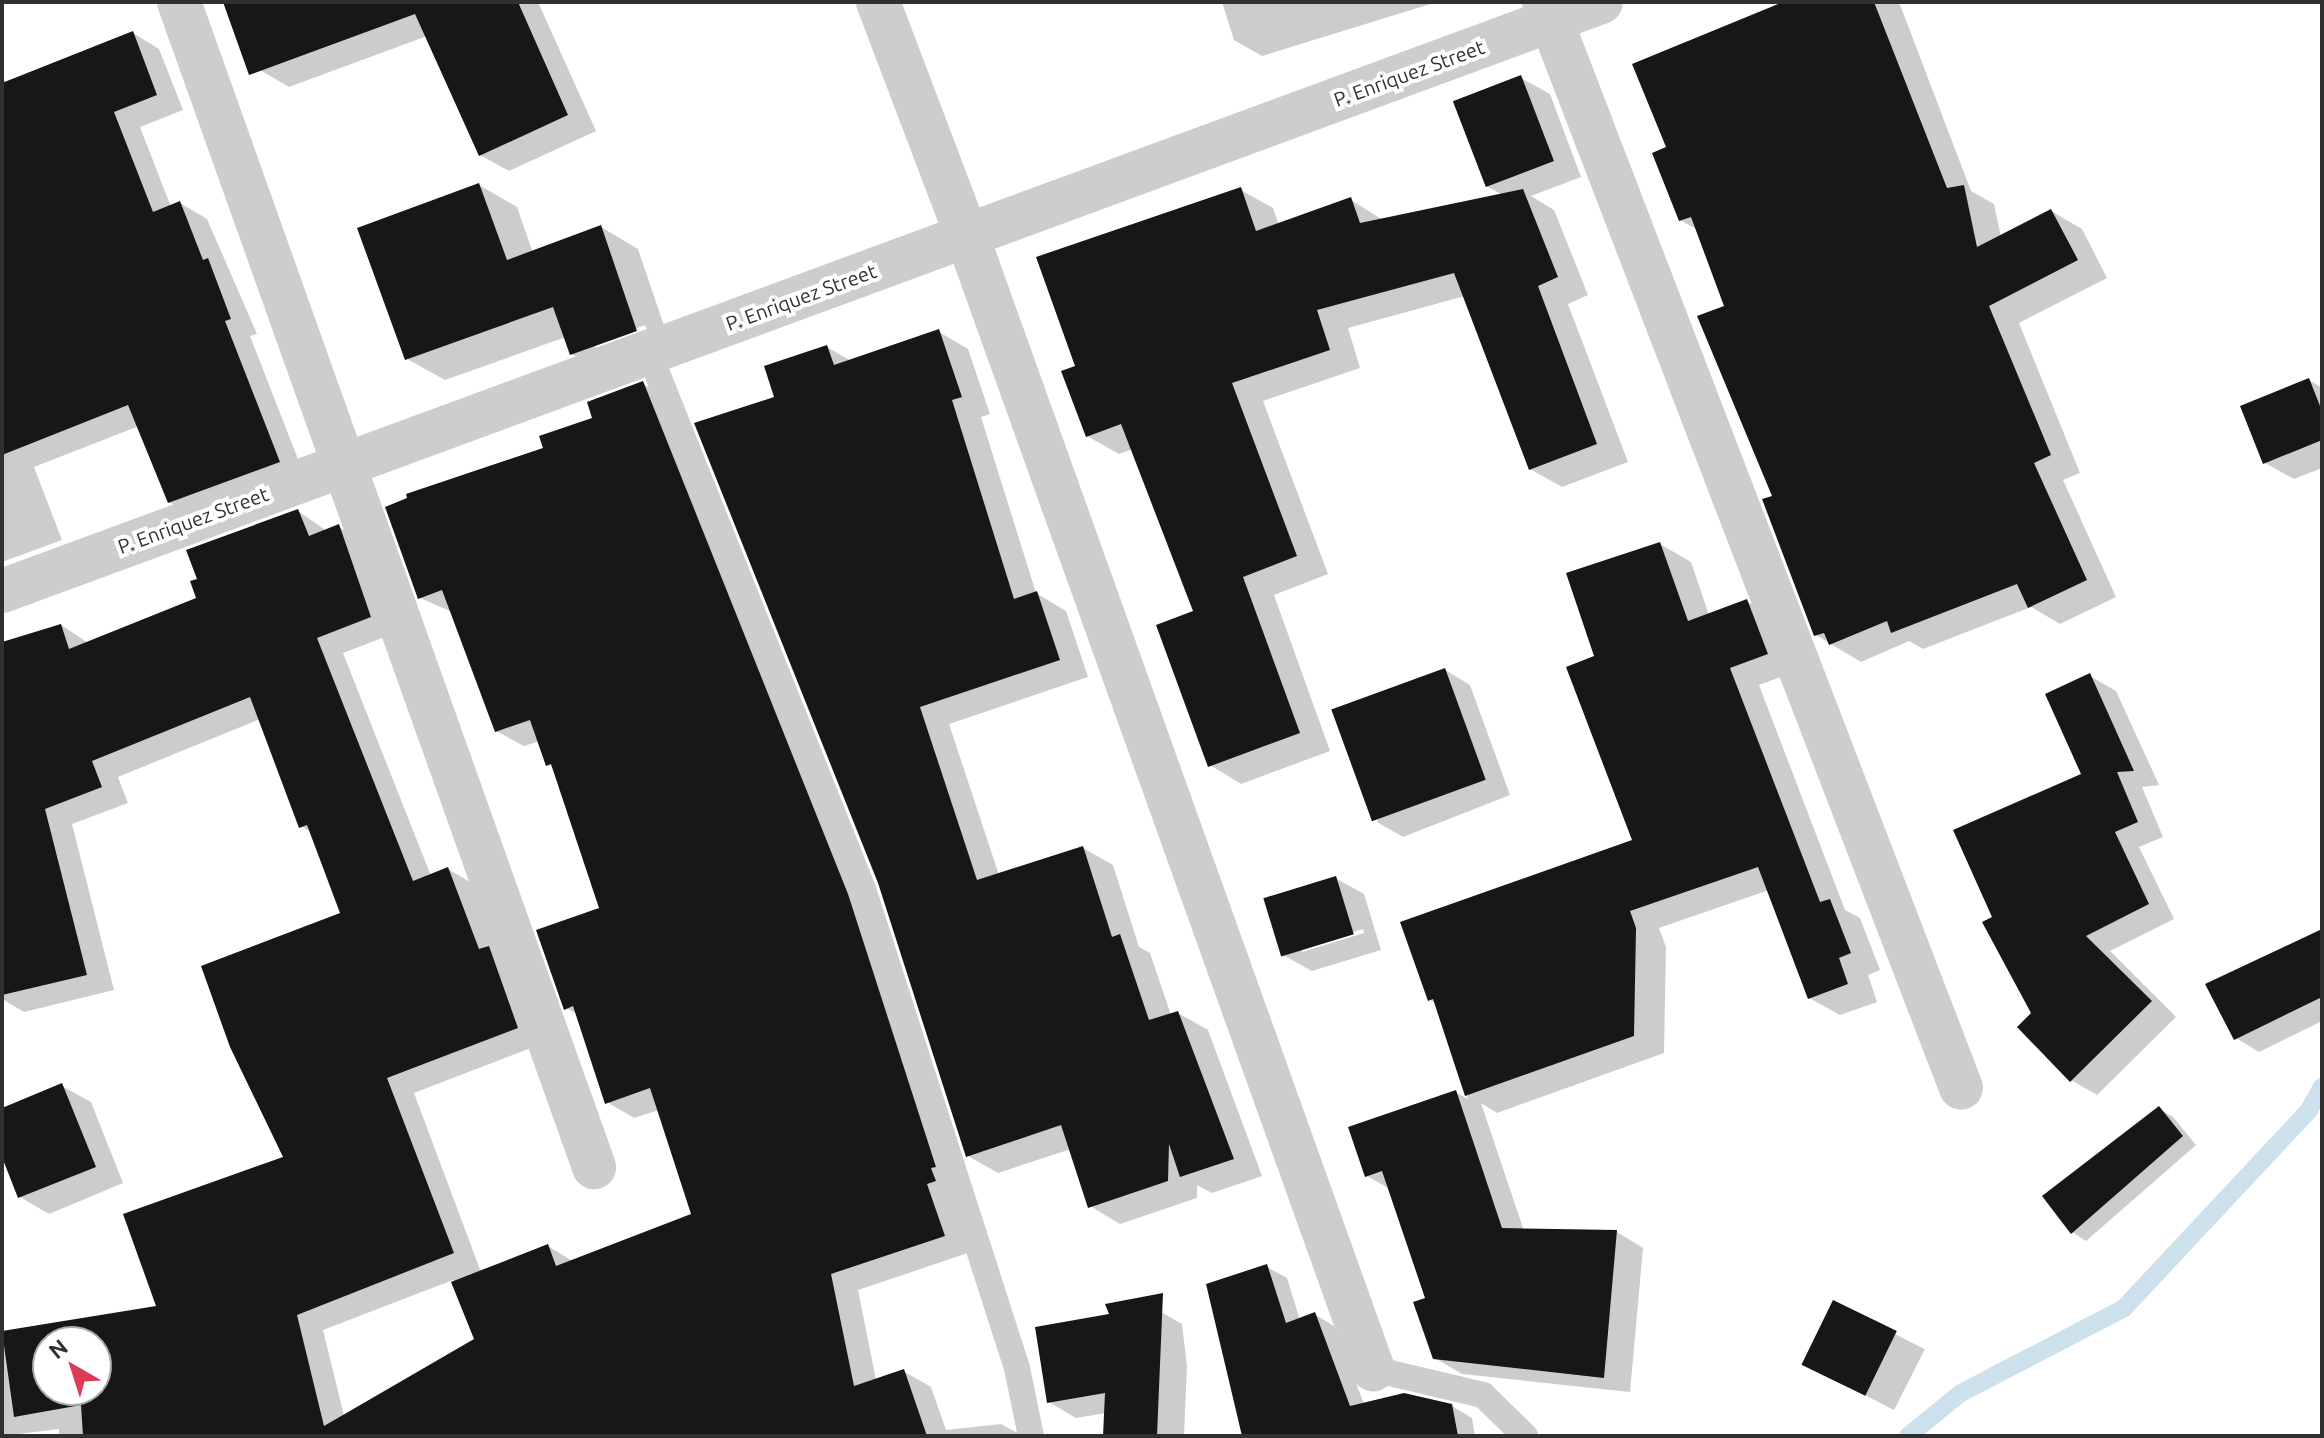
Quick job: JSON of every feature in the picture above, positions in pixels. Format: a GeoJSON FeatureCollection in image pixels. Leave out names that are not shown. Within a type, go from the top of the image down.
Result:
{"type":"FeatureCollection","features":[{"type":"Feature","properties":{"kind":"street"},"geometry":{"type":"LineString","coordinates":[[179,2],[340,466],[594,1167]]}},
{"type":"Feature","properties":{"kind":"street"},"geometry":{"type":"LineString","coordinates":[[878,2],[967,236],[1373,1369]]}},
{"type":"Feature","properties":{"kind":"street","name":"P. Enriquez Street"},"geometry":{"type":"LineString","coordinates":[[2,591],[967,236],[1547,11],[1601,2]]}},
{"type":"Feature","properties":{"kind":"street"},"geometry":{"type":"LineString","coordinates":[[1547,11],[1961,1088]]}},
{"type":"Feature","properties":{"kind":"lane"},"geometry":{"type":"LineString","coordinates":[[649,353],[863,889],[1017,1368],[1031,1436]]}},
{"type":"Feature","properties":{"kind":"lane"},"geometry":{"type":"LineString","coordinates":[[1373,1369],[1483,1395],[1525,1436]]}},
{"type":"Feature","properties":{"kind":"building"},"geometry":{"type":"Polygon","coordinates":[[[223,2],[518,2],[568,115],[479,156],[415,14],[249,75],[223,2]]]}},
{"type":"Feature","properties":{"kind":"building"},"geometry":{"type":"Polygon","coordinates":[[[1783,2],[1874,2],[1947,188],[1964,185],[1977,247],[2051,209],[2078,260],[1989,306],[2051,455],[2034,463],[2087,580],[2028,608],[2017,584],[1891,633],[1887,621],[1829,645],[1824,633],[1814,636],[1762,499],[1772,496],[1697,316],[1724,306],[1691,217],[1679,221],[1652,153],[1666,147],[1632,64],[1783,2]]]}},
{"type":"Feature","properties":{"kind":"building"},"geometry":{"type":"Polygon","coordinates":[[[133,31],[157,95],[114,112],[153,212],[180,201],[203,260],[208,258],[231,319],[225,321],[280,462],[168,503],[128,405],[2,455],[2,83],[133,31]]]}},
{"type":"Feature","properties":{"kind":"building"},"geometry":{"type":"Polygon","coordinates":[[[1521,75],[1554,161],[1486,187],[1453,101],[1521,75]]]}},
{"type":"Feature","properties":{"kind":"building"},"geometry":{"type":"Polygon","coordinates":[[[479,183],[507,260],[601,225],[637,331],[570,355],[553,307],[405,360],[357,228],[479,183]]]}},
{"type":"Feature","properties":{"kind":"building"},"geometry":{"type":"Polygon","coordinates":[[[1241,187],[1256,231],[1351,197],[1360,223],[1523,189],[1558,277],[1538,286],[1597,444],[1529,470],[1454,273],[1317,310],[1330,350],[1232,383],[1297,556],[1243,577],[1300,733],[1208,767],[1156,625],[1193,611],[1121,424],[1086,437],[1061,371],[1075,366],[1036,257],[1241,187]]]}},
{"type":"Feature","properties":{"kind":"building"},"geometry":{"type":"Polygon","coordinates":[[[939,329],[962,397],[952,400],[1014,599],[1037,591],[1060,660],[920,707],[977,880],[1083,846],[1112,937],[1120,934],[1149,1020],[1178,1011],[1234,1159],[1180,1177],[1169,1144],[1168,1181],[1088,1208],[1061,1125],[966,1157],[878,883],[694,423],[774,397],[764,366],[827,345],[834,365],[939,329]]]}},
{"type":"Feature","properties":{"kind":"building"},"geometry":{"type":"Polygon","coordinates":[[[2309,378],[2322,411],[2322,440],[2263,464],[2240,406],[2309,378]]]}},
{"type":"Feature","properties":{"kind":"building"},"geometry":{"type":"Polygon","coordinates":[[[643,381],[848,894],[936,1167],[931,1168],[936,1181],[927,1184],[945,1236],[831,1274],[854,1386],[904,1369],[927,1436],[83,1436],[81,1406],[112,1406],[112,1326],[33,1326],[156,1306],[123,1214],[283,1157],[230,1047],[201,966],[340,913],[307,825],[299,828],[250,697],[92,761],[102,787],[45,809],[87,975],[2,995],[2,642],[61,624],[69,649],[196,598],[190,581],[197,579],[186,550],[298,509],[309,536],[339,524],[371,617],[317,638],[413,881],[448,867],[479,949],[489,946],[518,1028],[387,1078],[454,1253],[297,1315],[324,1426],[474,1339],[451,1282],[548,1244],[556,1266],[691,1214],[650,1088],[605,1104],[573,1006],[564,1010],[536,930],[599,908],[551,764],[546,766],[530,720],[495,732],[442,590],[418,599],[385,507],[407,498],[406,494],[543,448],[539,436],[592,418],[587,402],[643,381]]]}},
{"type":"Feature","properties":{"kind":"building"},"geometry":{"type":"Polygon","coordinates":[[[1660,542],[1688,621],[1747,599],[1768,654],[1730,668],[1820,902],[1830,899],[1851,953],[1839,958],[1848,984],[1808,999],[1758,867],[1630,911],[1636,928],[1634,1036],[1465,1096],[1433,999],[1428,1001],[1400,922],[1632,840],[1566,667],[1594,656],[1566,573],[1660,542]]]}},
{"type":"Feature","properties":{"kind":"building"},"geometry":{"type":"Polygon","coordinates":[[[1445,668],[1486,780],[1372,821],[1331,709],[1445,668]]]}},
{"type":"Feature","properties":{"kind":"building"},"geometry":{"type":"Polygon","coordinates":[[[2090,673],[2134,771],[2117,772],[2138,822],[2115,832],[2149,904],[2086,936],[2152,1001],[2070,1082],[2017,1027],[2031,1013],[1982,922],[1992,917],[1953,830],[2081,774],[2045,694],[2090,673]]]}},
{"type":"Feature","properties":{"kind":"building"},"geometry":{"type":"Polygon","coordinates":[[[1336,876],[1354,934],[1281,957],[1263,898],[1336,876]]]}},
{"type":"Feature","properties":{"kind":"building"},"geometry":{"type":"Polygon","coordinates":[[[2322,929],[2322,997],[2234,1040],[2205,984],[2322,929]]]}},
{"type":"Feature","properties":{"kind":"building"},"geometry":{"type":"Polygon","coordinates":[[[62,1083],[96,1167],[18,1198],[2,1157],[2,1108],[62,1083]]]}},
{"type":"Feature","properties":{"kind":"building"},"geometry":{"type":"Polygon","coordinates":[[[1456,1090],[1502,1228],[1617,1230],[1604,1378],[1433,1359],[1413,1302],[1425,1298],[1382,1171],[1365,1177],[1348,1127],[1456,1090]]]}},
{"type":"Feature","properties":{"kind":"building"},"geometry":{"type":"Polygon","coordinates":[[[2159,1106],[2183,1136],[2071,1234],[2042,1196],[2159,1106]]]}},
{"type":"Feature","properties":{"kind":"building"},"geometry":{"type":"Polygon","coordinates":[[[1267,1264],[1286,1323],[1315,1312],[1350,1406],[1404,1393],[1452,1404],[1458,1436],[1242,1436],[1206,1284],[1267,1264]]]}},
{"type":"Feature","properties":{"kind":"building"},"geometry":{"type":"Polygon","coordinates":[[[1163,1293],[1157,1436],[1103,1436],[1105,1393],[1047,1403],[1035,1327],[1109,1314],[1105,1304],[1163,1293]]]}},
{"type":"Feature","properties":{"kind":"building"},"geometry":{"type":"Polygon","coordinates":[[[1833,1300],[1897,1331],[1865,1396],[1801,1365],[1833,1300]]]}},
{"type":"Feature","properties":{"kind":"building"},"geometry":{"type":"Polygon","coordinates":[[[32,1326],[32,1406],[75,1406],[14,1417],[2,1331],[32,1326]]]}},
{"type":"Feature","properties":{"kind":"waterway"},"geometry":{"type":"LineString","coordinates":[[1908,1436],[1961,1393],[2124,1308],[2309,1110],[2322,1087]]}}]}
